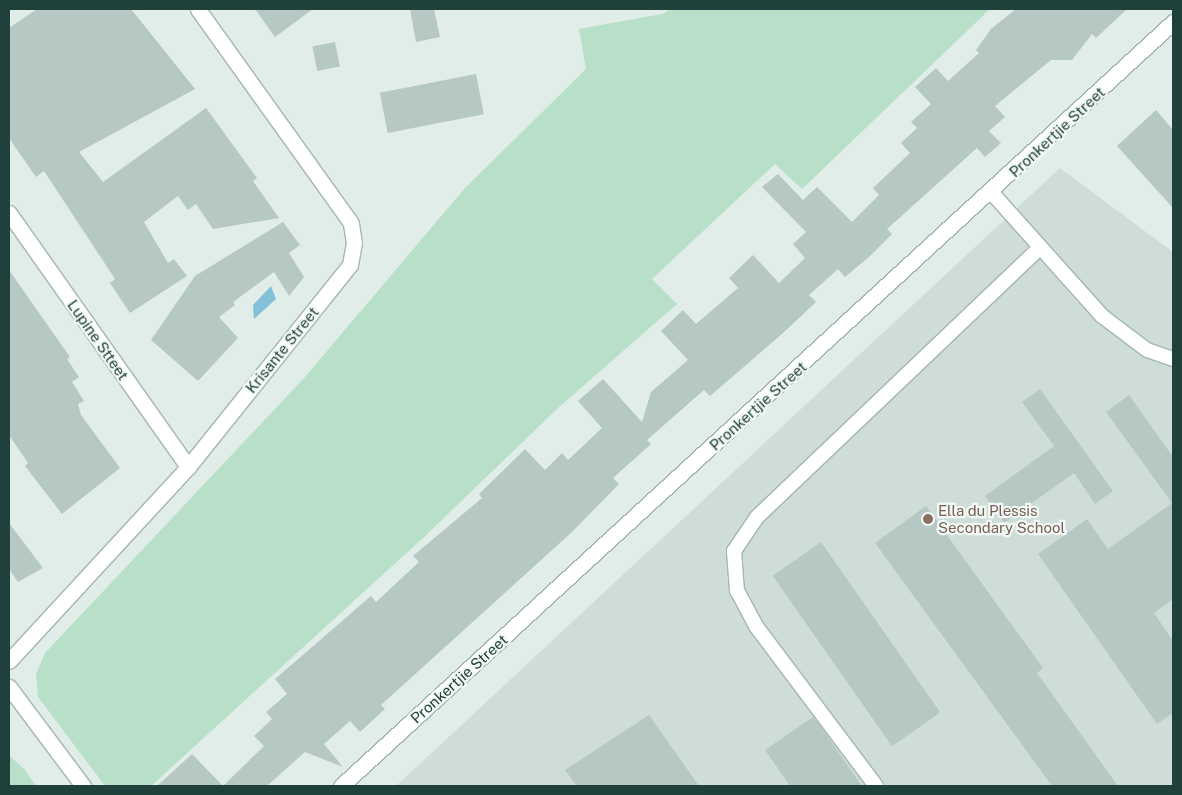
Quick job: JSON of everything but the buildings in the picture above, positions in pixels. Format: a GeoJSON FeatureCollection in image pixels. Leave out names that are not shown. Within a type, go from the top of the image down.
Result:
{"type":"FeatureCollection","features":[{"type":"Feature","properties":{"kind":"street","name":"Krisante Street"},"geometry":{"type":"LineString","coordinates":[[9,661],[188,467],[350,265],[354,243],[351,223],[198,9]]}},
{"type":"Feature","properties":{"kind":"street","name":"Pronkertjie Street"},"geometry":{"type":"LineString","coordinates":[[341,786],[992,193],[1173,22]]}},
{"type":"Feature","properties":{"kind":"street","name":"Lupine Stteet"},"geometry":{"type":"LineString","coordinates":[[9,213],[188,467]]}},
{"type":"Feature","properties":{"kind":"street"},"geometry":{"type":"LineString","coordinates":[[9,687],[83,786]]}},
{"type":"Feature","properties":{"kind":"lane"},"geometry":{"type":"LineString","coordinates":[[992,193],[1038,249],[1102,316],[1147,350],[1173,360]]}},
{"type":"Feature","properties":{"kind":"lane"},"geometry":{"type":"LineString","coordinates":[[876,786],[756,626],[737,592],[734,551],[757,517],[1038,249]]}},
{"type":"Feature","properties":{"kind":"shaded area","name":"Ella du Plessis Secondary School"},"geometry":{"type":"Polygon","coordinates":[[[1060,168],[1173,252],[1173,786],[396,786],[1060,168]]]}},
{"type":"Feature","properties":{"kind":"green space"},"geometry":{"type":"Polygon","coordinates":[[[671,9],[990,9],[802,189],[775,164],[652,279],[677,304],[558,408],[423,538],[151,786],[105,786],[38,697],[36,674],[45,653],[305,377],[465,188],[586,69],[579,29],[662,14],[671,9]]]}},
{"type":"Feature","properties":{"kind":"green space"},"geometry":{"type":"Polygon","coordinates":[[[9,755],[25,770],[36,786],[9,786],[9,755]]]}},
{"type":"Feature","properties":{"kind":"water"},"geometry":{"type":"Polygon","coordinates":[[[271,286],[276,299],[254,319],[253,305],[271,286]]]}},
{"type":"Feature","properties":{"kind":"place","name":"Ella du Plessis Secondary School"},"geometry":{"type":"Point","coordinates":[928,519]}}]}
